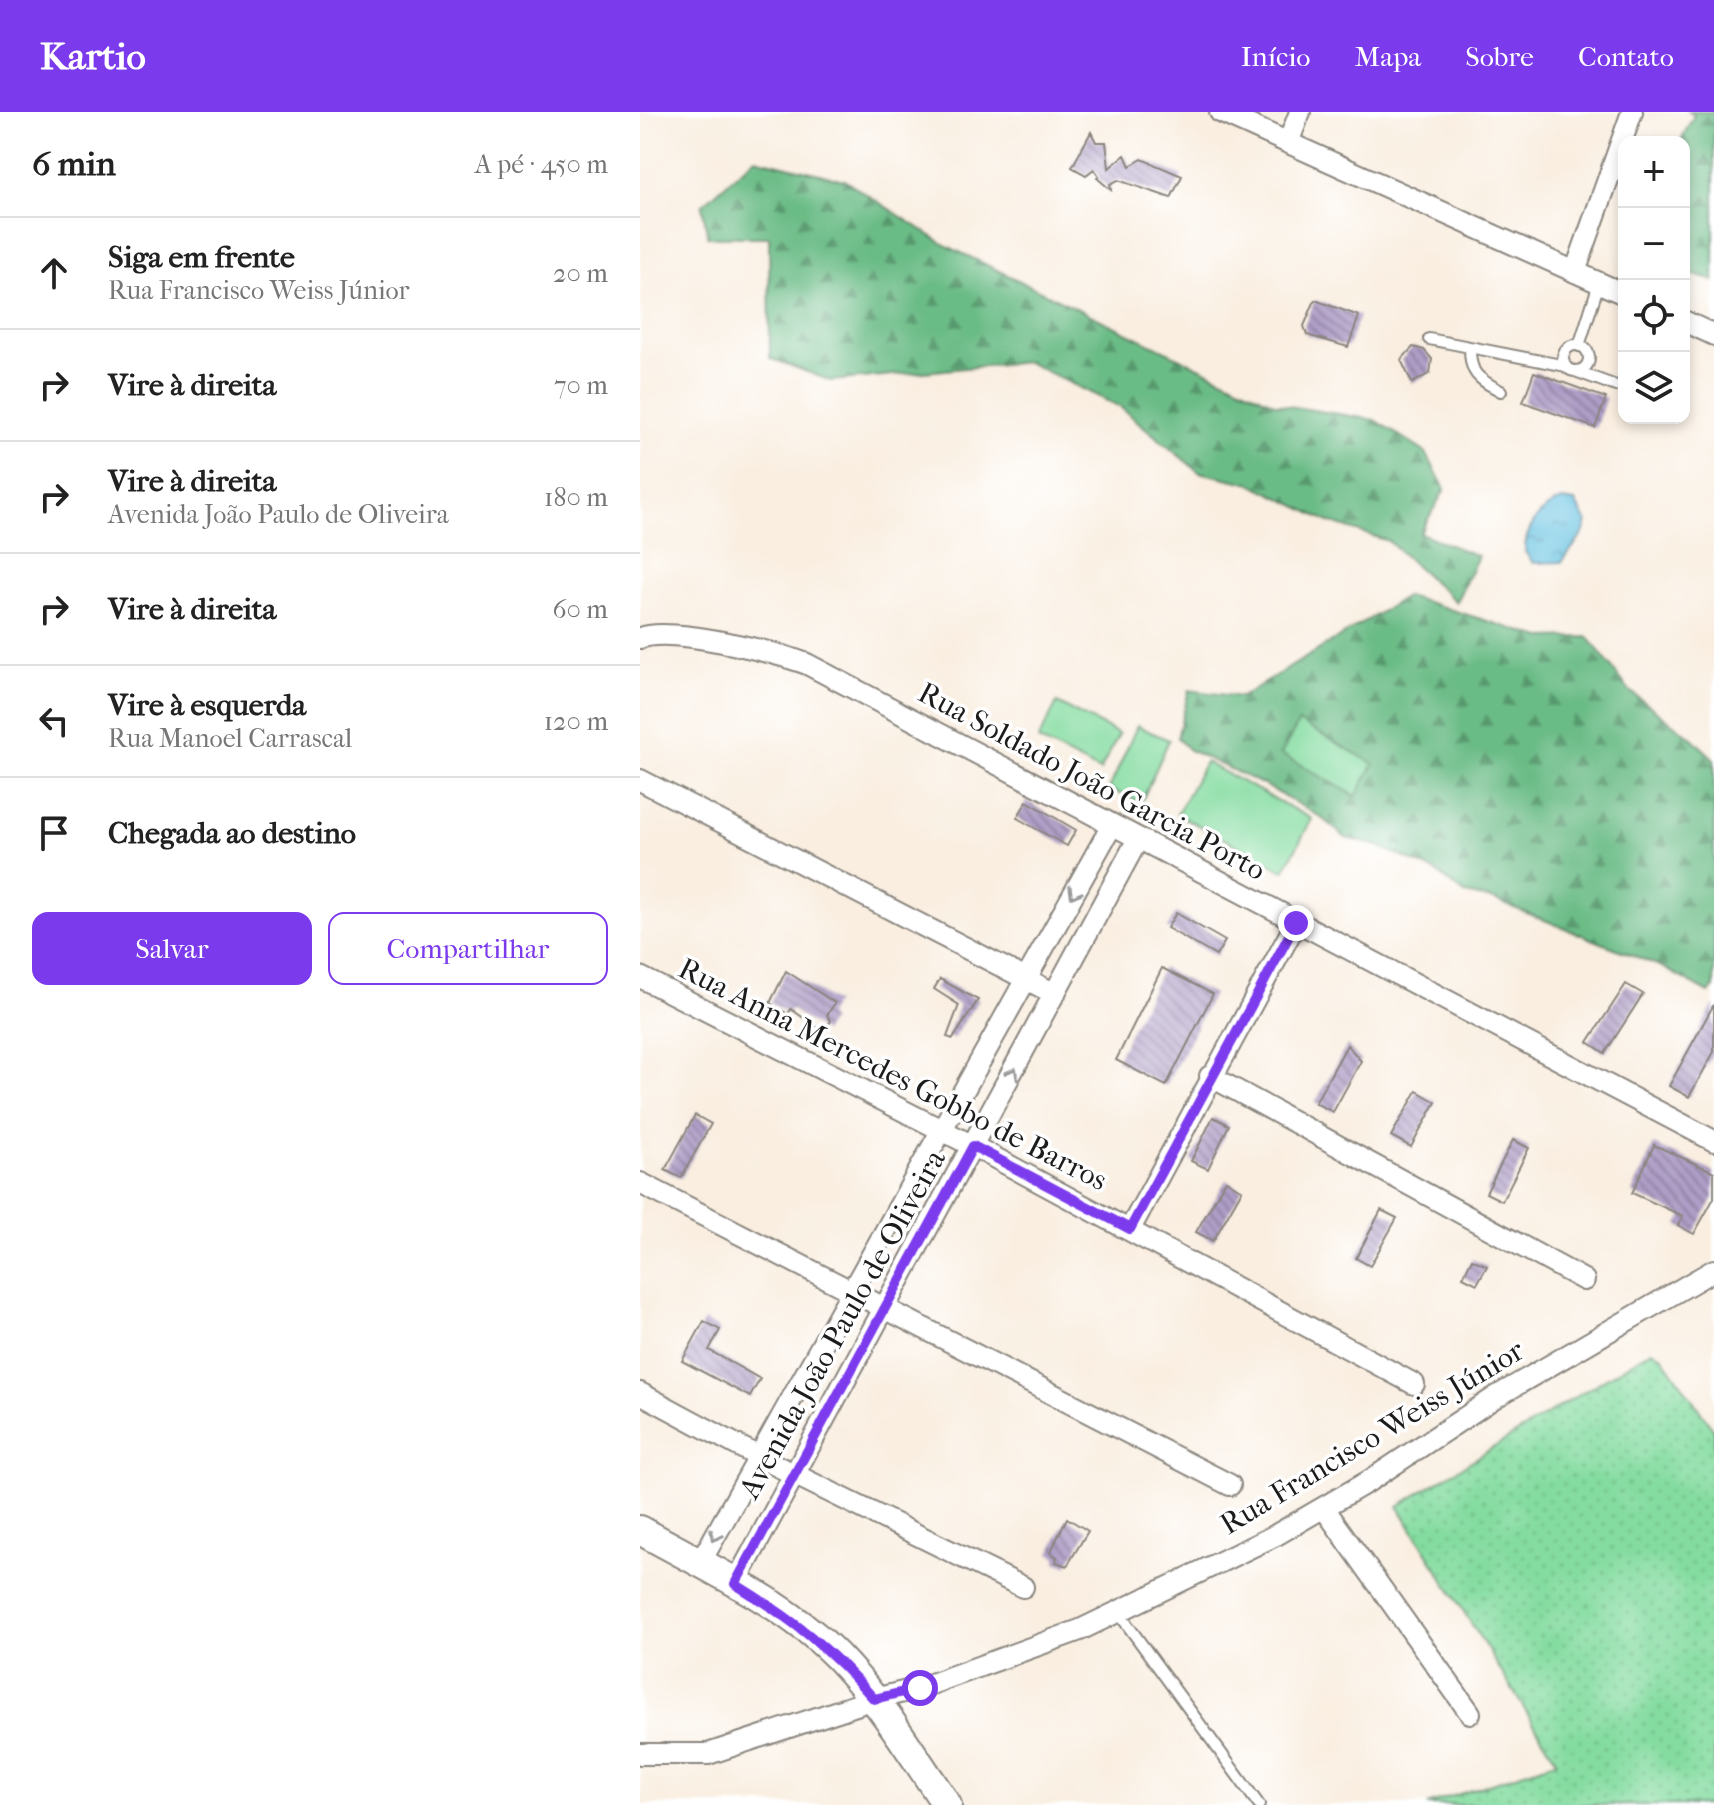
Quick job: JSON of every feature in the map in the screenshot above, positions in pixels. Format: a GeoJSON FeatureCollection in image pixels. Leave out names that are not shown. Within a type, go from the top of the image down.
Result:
{"type":"FeatureCollection","features":[{"type":"Feature","properties":{"kind":"main road"},"geometry":{"type":"LineString","coordinates":[[640,1530],[775,1608],[836,1655],[874,1699],[947,1805]]}},
{"type":"Feature","properties":{"kind":"street"},"geometry":{"type":"LineString","coordinates":[[1220,112],[1618,291]]}},
{"type":"Feature","properties":{"kind":"street"},"geometry":{"type":"LineString","coordinates":[[1288,143],[1300,112]]}},
{"type":"Feature","properties":{"kind":"street"},"geometry":{"type":"LineString","coordinates":[[1575,272],[1632,112]]}},
{"type":"Feature","properties":{"kind":"street"},"geometry":{"type":"LineString","coordinates":[[1690,324],[1714,335]]}},
{"type":"Feature","properties":{"kind":"street","name":"Rua Soldado João Garcia Porto"},"geometry":{"type":"LineString","coordinates":[[640,638],[661,633],[780,654],[807,664],[1714,1141]]}},
{"type":"Feature","properties":{"kind":"street"},"geometry":{"type":"LineString","coordinates":[[640,780],[1055,994]]}},
{"type":"Feature","properties":{"kind":"street","name":"Avenida João Paulo de Oliveira"},"geometry":{"type":"LineString","coordinates":[[700,1563],[1112,825]]}},
{"type":"Feature","properties":{"kind":"street","name":"Avenida João Paulo de Oliveira"},"geometry":{"type":"LineString","coordinates":[[735,1584],[776,1504],[788,1471],[886,1309],[1138,839]]}},
{"type":"Feature","properties":{"kind":"street"},"geometry":{"type":"LineString","coordinates":[[1130,1229],[1210,1076],[1296,923]]}},
{"type":"Feature","properties":{"kind":"street","name":"Rua Anna Mercedes Gobbo de Barros"},"geometry":{"type":"LineString","coordinates":[[640,977],[973,1146],[1414,1384]]}},
{"type":"Feature","properties":{"kind":"street"},"geometry":{"type":"LineString","coordinates":[[1210,1076],[1584,1280]]}},
{"type":"Feature","properties":{"kind":"street"},"geometry":{"type":"LineString","coordinates":[[640,1183],[1230,1485]]}},
{"type":"Feature","properties":{"kind":"street","name":"Rua Francisco Weiss Júnior"},"geometry":{"type":"LineString","coordinates":[[640,1754],[708,1754],[874,1699],[920,1688],[1080,1630],[1196,1576],[1324,1508],[1494,1398],[1714,1270]]}},
{"type":"Feature","properties":{"kind":"street"},"geometry":{"type":"LineString","coordinates":[[640,1393],[759,1457],[1023,1587]]}},
{"type":"Feature","properties":{"kind":"street"},"geometry":{"type":"LineString","coordinates":[[742,1488],[776,1504]]}},
{"type":"Feature","properties":{"kind":"street"},"geometry":{"type":"LineString","coordinates":[[1324,1508],[1470,1713]]}},
{"type":"Feature","properties":{"kind":"lane"},"geometry":{"type":"LineString","coordinates":[[1579,346],[1599,283]]}},
{"type":"Feature","properties":{"kind":"lane"},"geometry":{"type":"LineString","coordinates":[[1429,339],[1571,368],[1616,386]]}},
{"type":"Feature","properties":{"kind":"lane"},"geometry":{"type":"LineString","coordinates":[[1571,368],[1565,351],[1579,346]]}},
{"type":"Feature","properties":{"kind":"lane"},"geometry":{"type":"LineString","coordinates":[[1571,368],[1588,362],[1588,354],[1579,346]]}},
{"type":"Feature","properties":{"kind":"lane"},"geometry":{"type":"LineString","coordinates":[[1470,349],[1472,372],[1501,391]]}},
{"type":"Feature","properties":{"kind":"lane"},"geometry":{"type":"LineString","coordinates":[[1118,1612],[1259,1805]]}},
{"type":"Feature","properties":{"kind":"green space"},"geometry":{"type":"Polygon","coordinates":[[[1689,112],[1714,112],[1714,281],[1690,274],[1690,136],[1683,136],[1694,115],[1689,112]]]}},
{"type":"Feature","properties":{"kind":"green space"},"geometry":{"type":"Polygon","coordinates":[[[755,158],[844,180],[947,246],[1276,404],[1375,420],[1426,453],[1445,489],[1420,533],[1478,556],[1456,602],[1388,541],[1329,522],[1252,484],[1199,472],[1120,407],[1027,362],[831,381],[770,358],[769,237],[708,237],[702,205],[755,158]]]}},
{"type":"Feature","properties":{"kind":"green space"},"geometry":{"type":"Polygon","coordinates":[[[1407,596],[1542,638],[1588,637],[1630,691],[1692,738],[1714,759],[1714,988],[1709,993],[1662,967],[1494,900],[1465,894],[1435,871],[1378,846],[1346,838],[1319,816],[1262,784],[1189,750],[1177,738],[1189,690],[1241,697],[1407,596]]]}},
{"type":"Feature","properties":{"kind":"green space"},"geometry":{"type":"Polygon","coordinates":[[[1057,703],[1119,734],[1100,771],[1038,740],[1057,703]]]}},
{"type":"Feature","properties":{"kind":"green space"},"geometry":{"type":"Polygon","coordinates":[[[1299,722],[1374,764],[1356,796],[1281,754],[1299,722]]]}},
{"type":"Feature","properties":{"kind":"green space"},"geometry":{"type":"Polygon","coordinates":[[[1137,726],[1169,740],[1141,803],[1109,789],[1137,726]]]}},
{"type":"Feature","properties":{"kind":"green space"},"geometry":{"type":"Polygon","coordinates":[[[1205,762],[1312,819],[1284,871],[1177,814],[1205,762]]]}},
{"type":"Feature","properties":{"kind":"green space"},"geometry":{"type":"Polygon","coordinates":[[[1652,1350],[1662,1356],[1714,1430],[1714,1805],[1427,1805],[1557,1761],[1398,1506],[1652,1350]]]}},
{"type":"Feature","properties":{"kind":"water"},"geometry":{"type":"Polygon","coordinates":[[[1561,500],[1575,502],[1587,522],[1583,534],[1562,562],[1533,563],[1525,552],[1527,536],[1535,520],[1561,500]]]}},
{"type":"Feature","properties":{"kind":"building"},"geometry":{"type":"Polygon","coordinates":[[[1091,132],[1096,142],[1106,142],[1109,168],[1125,155],[1130,166],[1142,159],[1182,176],[1171,198],[1118,180],[1110,184],[1111,190],[1097,178],[1099,176],[1094,169],[1086,175],[1072,167],[1091,132]]]}},
{"type":"Feature","properties":{"kind":"building"},"geometry":{"type":"Polygon","coordinates":[[[1315,300],[1359,316],[1348,347],[1307,335],[1304,326],[1315,300]]]}},
{"type":"Feature","properties":{"kind":"building"},"geometry":{"type":"Polygon","coordinates":[[[1413,347],[1424,350],[1432,359],[1430,373],[1412,383],[1401,360],[1413,347]]]}},
{"type":"Feature","properties":{"kind":"building"},"geometry":{"type":"Polygon","coordinates":[[[1534,372],[1606,398],[1595,428],[1523,402],[1534,372]]]}},
{"type":"Feature","properties":{"kind":"building"},"geometry":{"type":"Polygon","coordinates":[[[1027,801],[1076,830],[1067,846],[1017,818],[1027,801]]]}},
{"type":"Feature","properties":{"kind":"building"},"geometry":{"type":"Polygon","coordinates":[[[1176,913],[1225,941],[1216,956],[1167,928],[1176,913]]]}},
{"type":"Feature","properties":{"kind":"building"},"geometry":{"type":"Polygon","coordinates":[[[1162,968],[1213,994],[1166,1086],[1116,1060],[1162,968]]]}},
{"type":"Feature","properties":{"kind":"building"},"geometry":{"type":"Polygon","coordinates":[[[786,971],[835,1003],[827,1015],[831,1021],[823,1032],[791,1009],[788,1014],[770,1003],[786,971]]]}},
{"type":"Feature","properties":{"kind":"building"},"geometry":{"type":"Polygon","coordinates":[[[940,979],[978,1000],[953,1039],[947,1037],[959,1005],[934,989],[940,979]]]}},
{"type":"Feature","properties":{"kind":"building"},"geometry":{"type":"Polygon","coordinates":[[[1626,984],[1643,994],[1605,1053],[1588,1042],[1626,984]]]}},
{"type":"Feature","properties":{"kind":"building"},"geometry":{"type":"Polygon","coordinates":[[[1714,1004],[1714,1052],[1689,1097],[1669,1086],[1714,1004]]]}},
{"type":"Feature","properties":{"kind":"building"},"geometry":{"type":"Polygon","coordinates":[[[1347,1045],[1361,1061],[1333,1112],[1315,1103],[1347,1045]]]}},
{"type":"Feature","properties":{"kind":"building"},"geometry":{"type":"Polygon","coordinates":[[[1417,1091],[1436,1102],[1411,1147],[1391,1136],[1417,1091]]]}},
{"type":"Feature","properties":{"kind":"building"},"geometry":{"type":"Polygon","coordinates":[[[695,1115],[711,1124],[681,1178],[665,1170],[695,1115]]]}},
{"type":"Feature","properties":{"kind":"building"},"geometry":{"type":"Polygon","coordinates":[[[1213,1117],[1229,1125],[1208,1169],[1191,1161],[1213,1117]]]}},
{"type":"Feature","properties":{"kind":"building"},"geometry":{"type":"Polygon","coordinates":[[[1513,1140],[1529,1148],[1502,1201],[1486,1193],[1513,1140]]]}},
{"type":"Feature","properties":{"kind":"building"},"geometry":{"type":"Polygon","coordinates":[[[1654,1145],[1714,1172],[1714,1198],[1694,1234],[1678,1225],[1683,1216],[1632,1193],[1654,1145]]]}},
{"type":"Feature","properties":{"kind":"building"},"geometry":{"type":"Polygon","coordinates":[[[1226,1180],[1242,1190],[1213,1241],[1196,1232],[1226,1180]]]}},
{"type":"Feature","properties":{"kind":"building"},"geometry":{"type":"Polygon","coordinates":[[[1381,1210],[1397,1218],[1370,1266],[1356,1258],[1381,1210]]]}},
{"type":"Feature","properties":{"kind":"building"},"geometry":{"type":"Polygon","coordinates":[[[1472,1259],[1487,1266],[1477,1284],[1463,1277],[1472,1259]]]}},
{"type":"Feature","properties":{"kind":"building"},"geometry":{"type":"Polygon","coordinates":[[[704,1321],[720,1330],[709,1350],[760,1379],[750,1397],[682,1361],[704,1321]]]}},
{"type":"Feature","properties":{"kind":"building"},"geometry":{"type":"Polygon","coordinates":[[[1067,1518],[1088,1531],[1067,1566],[1056,1562],[1057,1557],[1050,1553],[1067,1518]]]}},
{"type":"Feature","properties":{"kind":"route"},"geometry":{"type":"LineString","coordinates":[[920,1688],[874,1699],[836,1655],[801,1626],[735,1584],[792,1473],[886,1309],[973,1146],[1130,1229],[1210,1076],[1296,923]]}}]}
